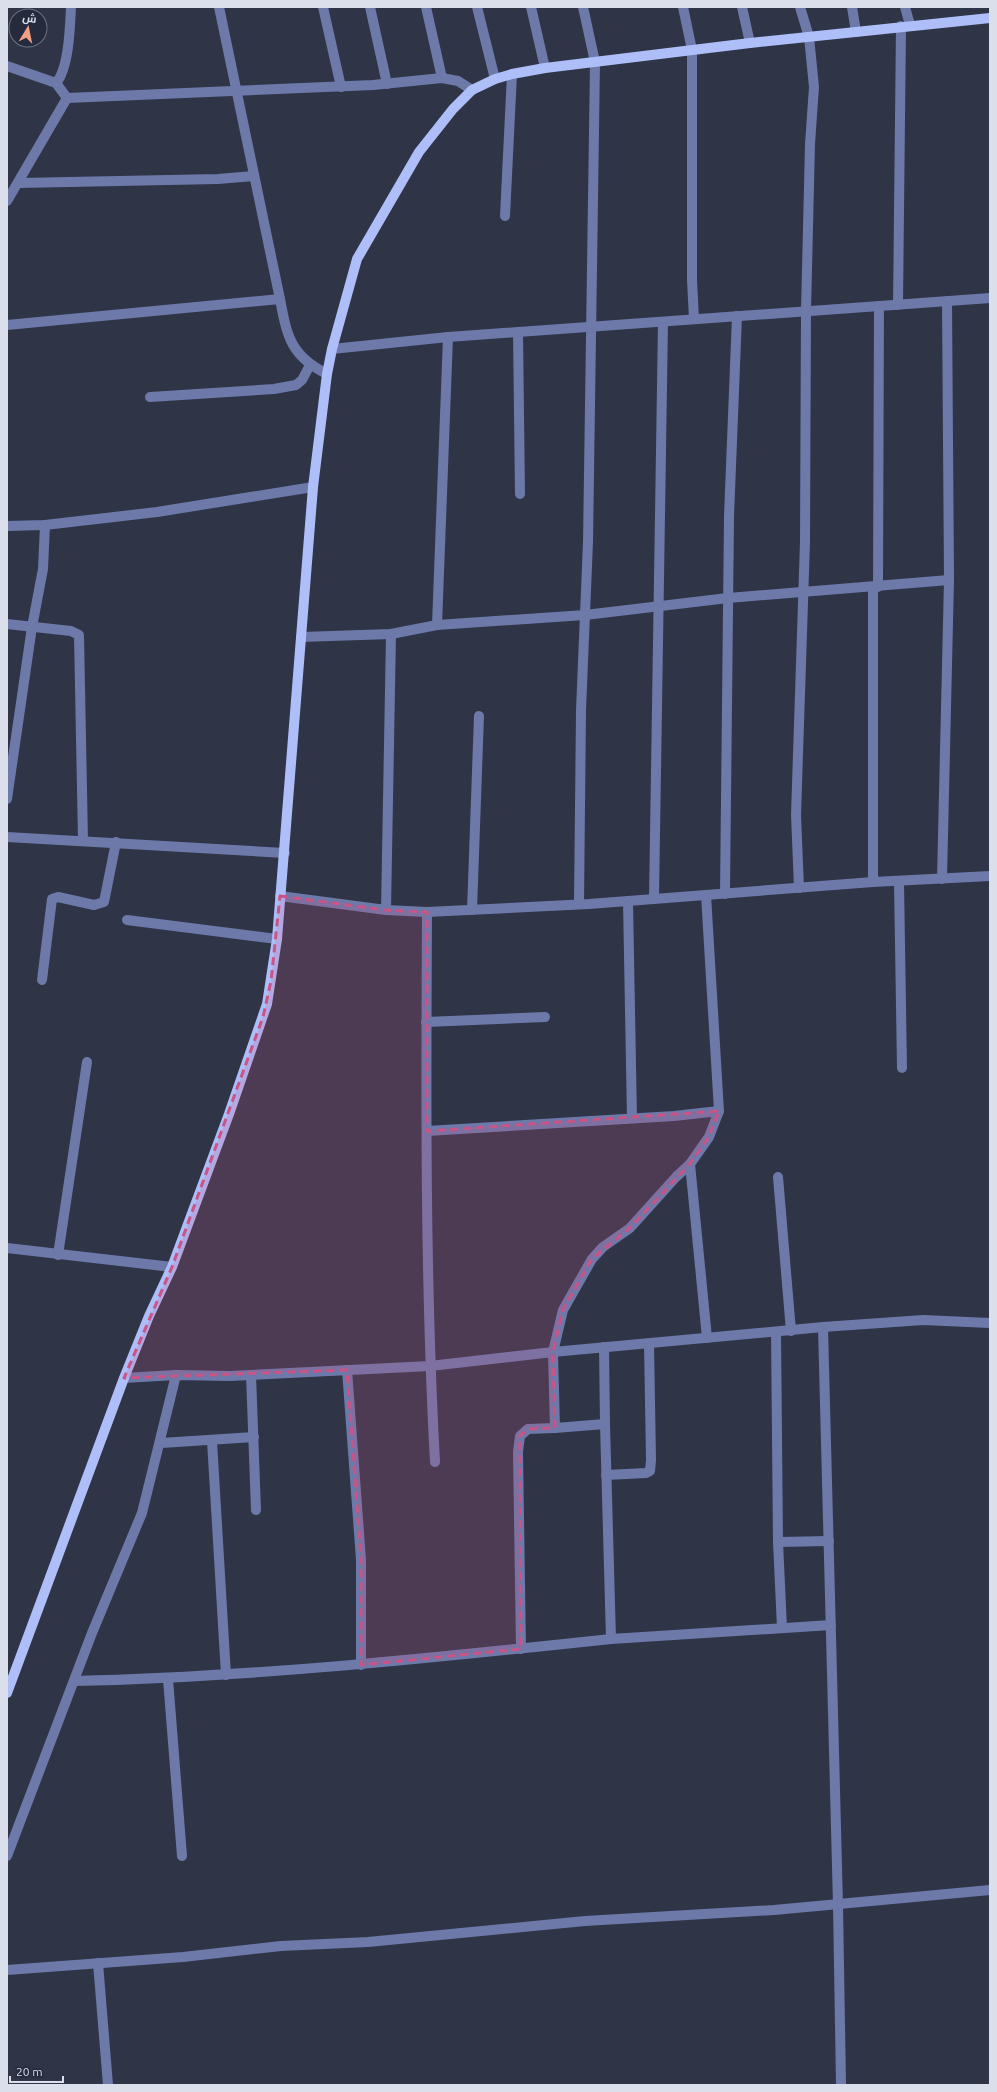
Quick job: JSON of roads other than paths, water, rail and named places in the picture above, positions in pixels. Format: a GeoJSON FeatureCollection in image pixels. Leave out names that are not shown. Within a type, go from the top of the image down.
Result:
{"type":"FeatureCollection","features":[{"type":"Feature","properties":{"kind":"main road"},"geometry":{"type":"LineString","coordinates":[[7,1693],[124,1378],[149,1316],[172,1267],[265,1011],[277,939],[313,487],[327,374],[332,349],[357,259],[419,152],[453,109],[472,90],[495,79],[512,74],[545,68],[750,43],[990,18]]}},
{"type":"Feature","properties":{"kind":"street"},"geometry":{"type":"LineString","coordinates":[[56,83],[62,72],[65,60],[71,7]]}},
{"type":"Feature","properties":{"kind":"street"},"geometry":{"type":"LineString","coordinates":[[219,7],[285,324],[293,345],[310,365],[327,374]]}},
{"type":"Feature","properties":{"kind":"street"},"geometry":{"type":"LineString","coordinates":[[323,7],[341,87]]}},
{"type":"Feature","properties":{"kind":"street"},"geometry":{"type":"LineString","coordinates":[[370,7],[387,84]]}},
{"type":"Feature","properties":{"kind":"street"},"geometry":{"type":"LineString","coordinates":[[426,7],[442,78]]}},
{"type":"Feature","properties":{"kind":"street"},"geometry":{"type":"LineString","coordinates":[[477,7],[495,79]]}},
{"type":"Feature","properties":{"kind":"street"},"geometry":{"type":"LineString","coordinates":[[531,7],[545,68]]}},
{"type":"Feature","properties":{"kind":"street"},"geometry":{"type":"LineString","coordinates":[[580,904],[581,710],[588,542],[595,62],[583,7]]}},
{"type":"Feature","properties":{"kind":"street"},"geometry":{"type":"LineString","coordinates":[[683,7],[692,50],[692,280],[694,319]]}},
{"type":"Feature","properties":{"kind":"street"},"geometry":{"type":"LineString","coordinates":[[742,7],[750,43]]}},
{"type":"Feature","properties":{"kind":"street"},"geometry":{"type":"LineString","coordinates":[[798,888],[796,815],[805,534],[806,311],[810,144],[814,87],[809,37],[800,7]]}},
{"type":"Feature","properties":{"kind":"street"},"geometry":{"type":"LineString","coordinates":[[852,7],[856,32]]}},
{"type":"Feature","properties":{"kind":"street"},"geometry":{"type":"LineString","coordinates":[[898,305],[906,7]]}},
{"type":"Feature","properties":{"kind":"street"},"geometry":{"type":"LineString","coordinates":[[7,66],[56,83],[68,98]]}},
{"type":"Feature","properties":{"kind":"street"},"geometry":{"type":"LineString","coordinates":[[505,216],[512,74]]}},
{"type":"Feature","properties":{"kind":"street"},"geometry":{"type":"LineString","coordinates":[[68,98],[341,87],[442,78],[458,81],[472,90]]}},
{"type":"Feature","properties":{"kind":"street"},"geometry":{"type":"LineString","coordinates":[[8,197],[19,183],[68,98]]}},
{"type":"Feature","properties":{"kind":"street"},"geometry":{"type":"LineString","coordinates":[[19,183],[218,179],[254,176]]}},
{"type":"Feature","properties":{"kind":"street"},"geometry":{"type":"LineString","coordinates":[[332,349],[448,337],[990,298]]}},
{"type":"Feature","properties":{"kind":"street"},"geometry":{"type":"LineString","coordinates":[[7,325],[280,299]]}},
{"type":"Feature","properties":{"kind":"street"},"geometry":{"type":"LineString","coordinates":[[942,879],[949,580],[947,301]]}},
{"type":"Feature","properties":{"kind":"street"},"geometry":{"type":"LineString","coordinates":[[873,882],[879,306]]}},
{"type":"Feature","properties":{"kind":"street"},"geometry":{"type":"LineString","coordinates":[[725,894],[729,516],[737,316]]}},
{"type":"Feature","properties":{"kind":"street"},"geometry":{"type":"LineString","coordinates":[[654,899],[663,322]]}},
{"type":"Feature","properties":{"kind":"street"},"geometry":{"type":"LineString","coordinates":[[518,332],[520,494]]}},
{"type":"Feature","properties":{"kind":"street"},"geometry":{"type":"LineString","coordinates":[[437,625],[448,337]]}},
{"type":"Feature","properties":{"kind":"street"},"geometry":{"type":"LineString","coordinates":[[150,398],[274,389],[296,385],[302,380],[310,365]]}},
{"type":"Feature","properties":{"kind":"street"},"geometry":{"type":"LineString","coordinates":[[7,526],[45,525],[157,512],[313,487]]}},
{"type":"Feature","properties":{"kind":"street"},"geometry":{"type":"LineString","coordinates":[[7,799],[32,627],[44,569],[45,525]]}},
{"type":"Feature","properties":{"kind":"street"},"geometry":{"type":"LineString","coordinates":[[301,637],[391,634],[437,625],[585,615],[658,608],[728,598],[875,588],[949,580]]}},
{"type":"Feature","properties":{"kind":"street"},"geometry":{"type":"LineString","coordinates":[[7,624],[73,631],[79,634],[83,841]]}},
{"type":"Feature","properties":{"kind":"street"},"geometry":{"type":"LineString","coordinates":[[386,910],[391,634]]}},
{"type":"Feature","properties":{"kind":"street"},"geometry":{"type":"LineString","coordinates":[[472,910],[479,716]]}},
{"type":"Feature","properties":{"kind":"street"},"geometry":{"type":"LineString","coordinates":[[7,837],[116,842],[285,853]]}},
{"type":"Feature","properties":{"kind":"street"},"geometry":{"type":"LineString","coordinates":[[42,980],[52,899],[58,897],[94,905],[104,902],[116,842]]}},
{"type":"Feature","properties":{"kind":"street"},"geometry":{"type":"LineString","coordinates":[[280,896],[386,910],[427,912],[628,901],[873,882],[899,882],[990,876]]}},
{"type":"Feature","properties":{"kind":"street"},"geometry":{"type":"LineString","coordinates":[[899,882],[902,1068]]}},
{"type":"Feature","properties":{"kind":"street"},"geometry":{"type":"LineString","coordinates":[[555,1428],[553,1352],[563,1310],[592,1259],[603,1247],[630,1228],[676,1177],[690,1164],[709,1137],[718,1111],[706,895]]}},
{"type":"Feature","properties":{"kind":"street"},"geometry":{"type":"LineString","coordinates":[[628,901],[632,1118]]}},
{"type":"Feature","properties":{"kind":"street"},"geometry":{"type":"LineString","coordinates":[[427,912],[426,1022],[430,1366],[435,1462]]}},
{"type":"Feature","properties":{"kind":"street"},"geometry":{"type":"LineString","coordinates":[[127,920],[277,939]]}},
{"type":"Feature","properties":{"kind":"street"},"geometry":{"type":"LineString","coordinates":[[426,1022],[545,1017]]}},
{"type":"Feature","properties":{"kind":"street"},"geometry":{"type":"LineString","coordinates":[[58,1255],[87,1062]]}},
{"type":"Feature","properties":{"kind":"street"},"geometry":{"type":"LineString","coordinates":[[427,1131],[718,1111]]}},
{"type":"Feature","properties":{"kind":"street"},"geometry":{"type":"LineString","coordinates":[[690,1164],[707,1338]]}},
{"type":"Feature","properties":{"kind":"street"},"geometry":{"type":"LineString","coordinates":[[778,1177],[791,1331]]}},
{"type":"Feature","properties":{"kind":"street"},"geometry":{"type":"LineString","coordinates":[[7,1248],[172,1267]]}},
{"type":"Feature","properties":{"kind":"street"},"geometry":{"type":"LineString","coordinates":[[124,1378],[176,1375],[251,1375],[430,1366],[553,1352],[823,1327],[923,1320],[990,1323]]}},
{"type":"Feature","properties":{"kind":"street"},"geometry":{"type":"LineString","coordinates":[[823,1327],[838,1905],[840,2085]]}},
{"type":"Feature","properties":{"kind":"street"},"geometry":{"type":"LineString","coordinates":[[776,1332],[778,1542],[782,1628]]}},
{"type":"Feature","properties":{"kind":"street"},"geometry":{"type":"LineString","coordinates":[[606,1475],[646,1474],[650,1471],[652,1460],[649,1343]]}},
{"type":"Feature","properties":{"kind":"street"},"geometry":{"type":"LineString","coordinates":[[604,1347],[606,1475],[612,1639]]}},
{"type":"Feature","properties":{"kind":"street"},"geometry":{"type":"LineString","coordinates":[[347,1370],[361,1560],[361,1665]]}},
{"type":"Feature","properties":{"kind":"street"},"geometry":{"type":"LineString","coordinates":[[7,1856],[74,1681],[142,1513],[161,1443],[176,1375]]}},
{"type":"Feature","properties":{"kind":"street"},"geometry":{"type":"LineString","coordinates":[[251,1375],[256,1510]]}},
{"type":"Feature","properties":{"kind":"street"},"geometry":{"type":"LineString","coordinates":[[521,1649],[518,1452],[520,1436],[528,1429],[605,1424]]}},
{"type":"Feature","properties":{"kind":"street"},"geometry":{"type":"LineString","coordinates":[[161,1443],[212,1441],[254,1437]]}},
{"type":"Feature","properties":{"kind":"street"},"geometry":{"type":"LineString","coordinates":[[212,1441],[226,1675]]}},
{"type":"Feature","properties":{"kind":"street"},"geometry":{"type":"LineString","coordinates":[[778,1542],[828,1541]]}},
{"type":"Feature","properties":{"kind":"street"},"geometry":{"type":"LineString","coordinates":[[74,1681],[168,1679],[226,1675],[361,1665],[612,1639],[831,1625]]}},
{"type":"Feature","properties":{"kind":"street"},"geometry":{"type":"LineString","coordinates":[[168,1679],[182,1856]]}},
{"type":"Feature","properties":{"kind":"street"},"geometry":{"type":"LineString","coordinates":[[7,1970],[183,1957],[281,1946],[368,1942],[585,1921],[838,1905],[990,1890]]}},
{"type":"Feature","properties":{"kind":"street"},"geometry":{"type":"LineString","coordinates":[[98,1963],[108,2085]]}}]}
